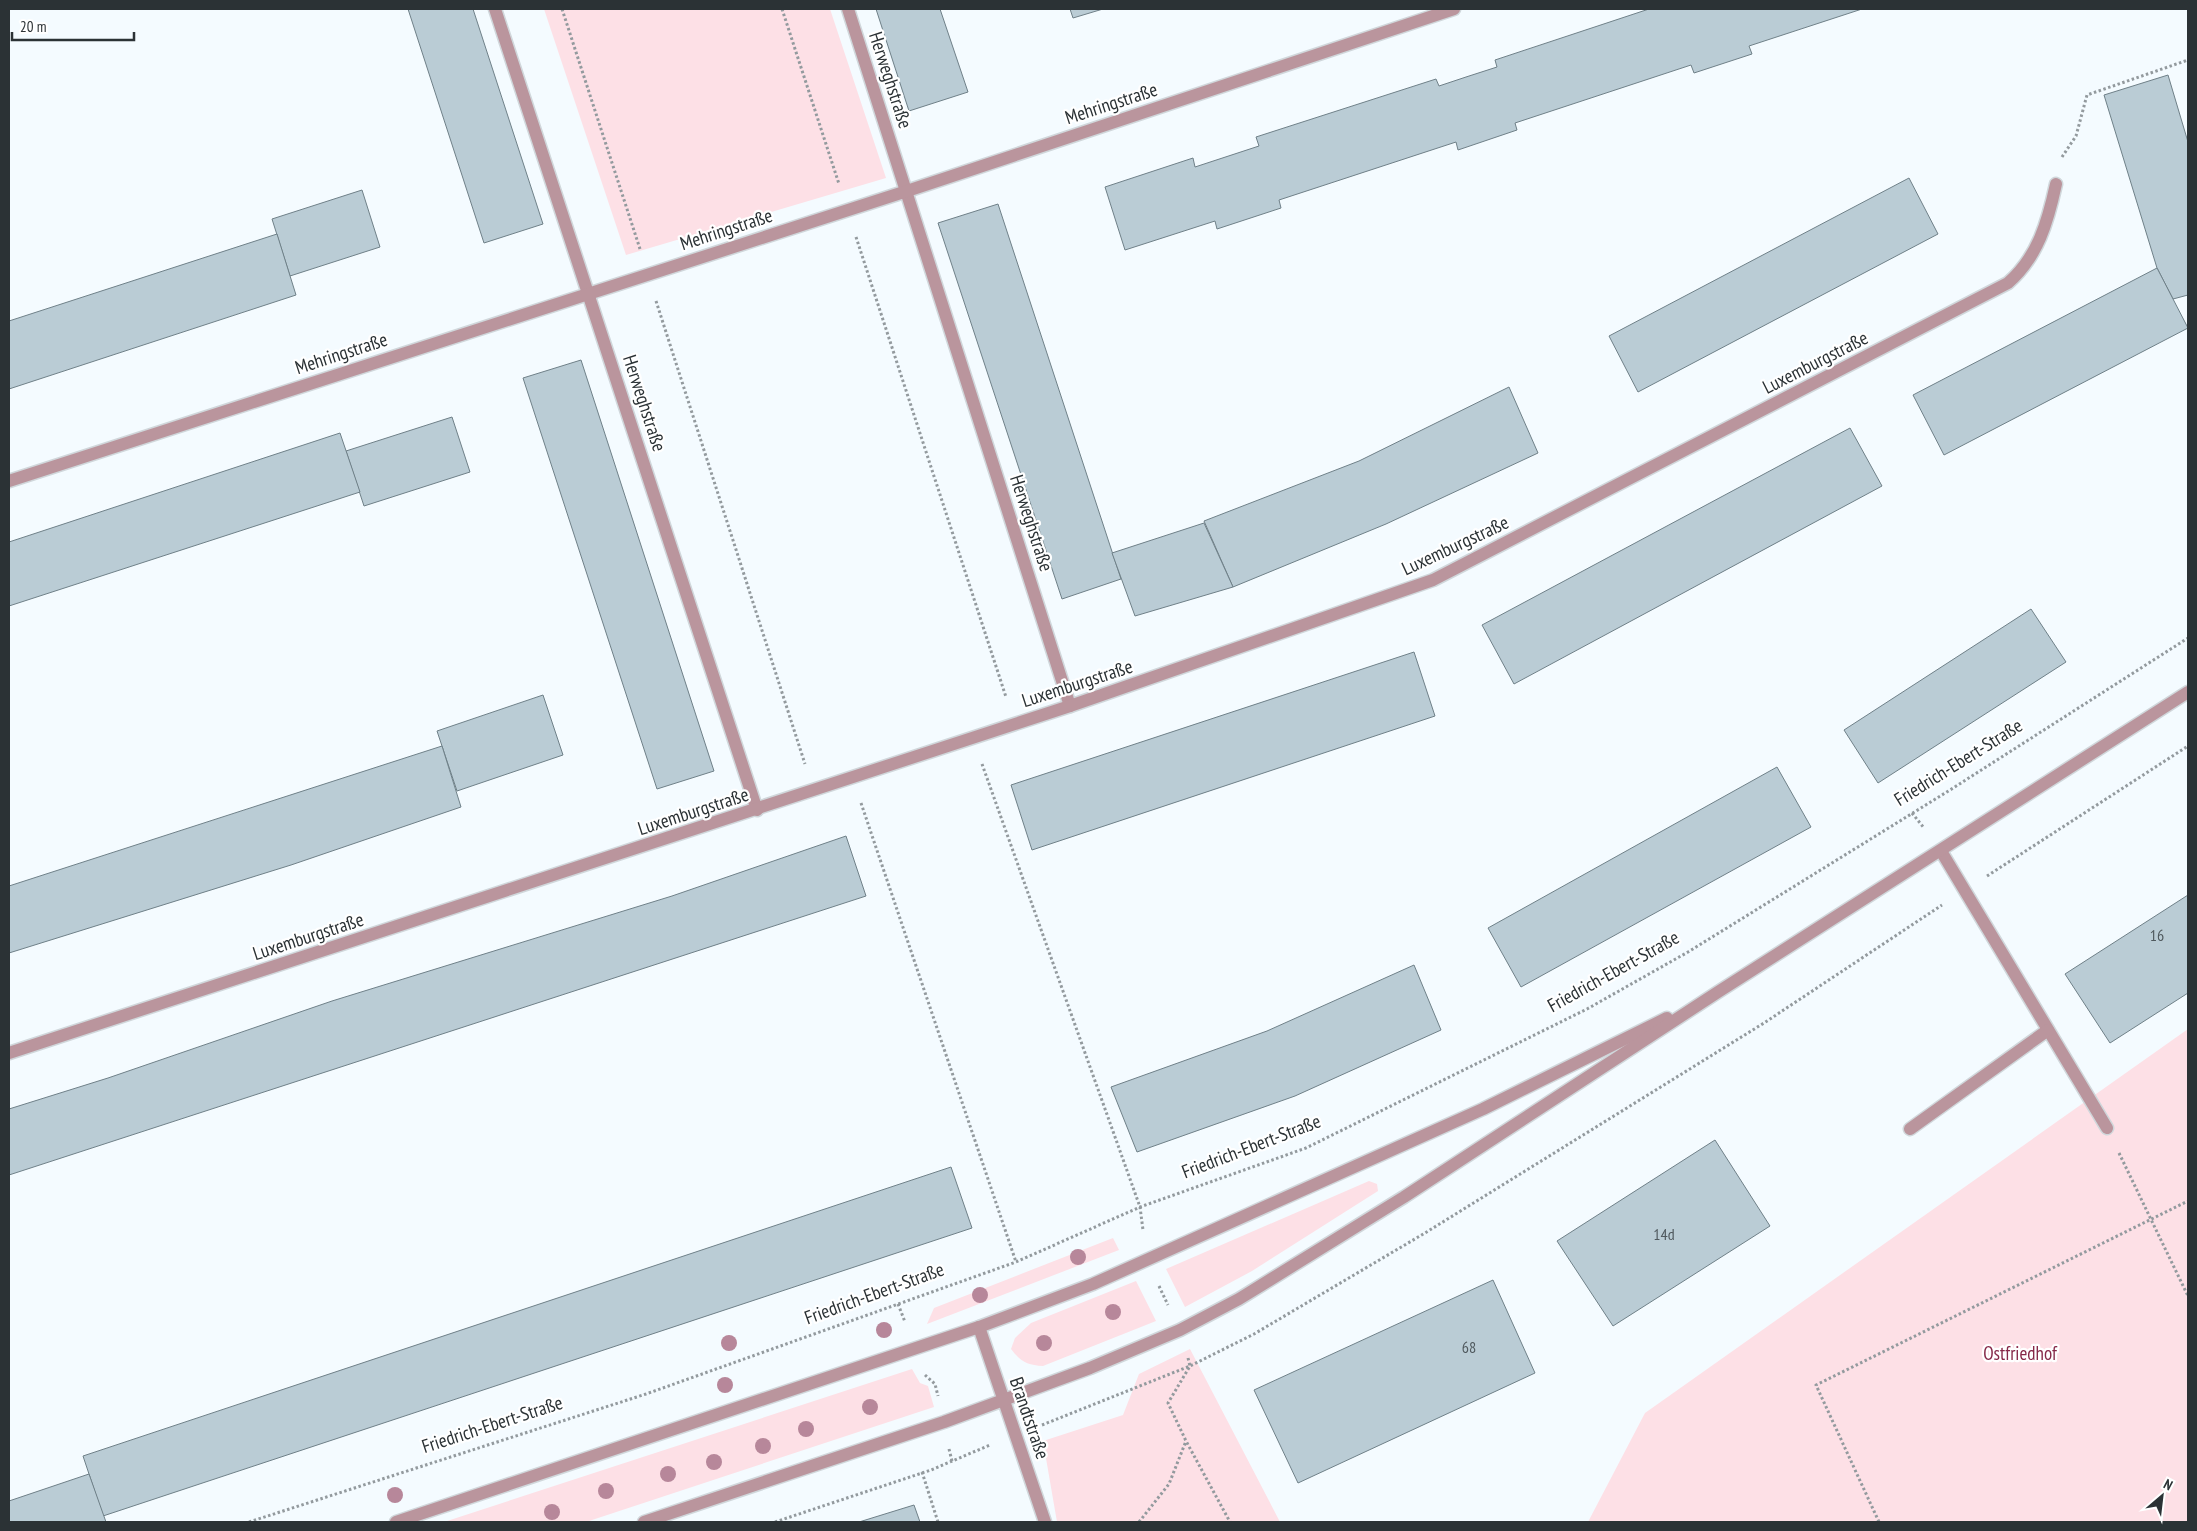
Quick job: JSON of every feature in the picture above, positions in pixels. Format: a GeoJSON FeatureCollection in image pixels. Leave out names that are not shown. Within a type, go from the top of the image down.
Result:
{"type":"FeatureCollection","features":[{"type":"Feature","properties":{"kind":"street","name":"Herweghstraße"},"geometry":{"type":"LineString","coordinates":[[495,9],[757,810]]}},
{"type":"Feature","properties":{"kind":"street","name":"Herweghstraße"},"geometry":{"type":"LineString","coordinates":[[848,9],[1070,706]]}},
{"type":"Feature","properties":{"kind":"street","name":"Mehringstraße"},"geometry":{"type":"LineString","coordinates":[[9,481],[647,273],[907,191],[1454,9]]}},
{"type":"Feature","properties":{"kind":"street","name":"Luxemburgstraße"},"geometry":{"type":"LineString","coordinates":[[9,1053],[757,810],[1070,706],[1433,580],[2008,283],[2019,274],[2042,236],[2056,184]]}},
{"type":"Feature","properties":{"kind":"street"},"geometry":{"type":"LineString","coordinates":[[644,1522],[1004,1401],[1090,1368],[1180,1330],[1239,1299],[1404,1197],[1718,992],[2188,692]]}},
{"type":"Feature","properties":{"kind":"street"},"geometry":{"type":"LineString","coordinates":[[1941,851],[2107,1128]]}},
{"type":"Feature","properties":{"kind":"street"},"geometry":{"type":"LineString","coordinates":[[396,1522],[979,1327],[1092,1284],[1483,1110],[1718,992]]}},
{"type":"Feature","properties":{"kind":"street"},"geometry":{"type":"LineString","coordinates":[[1910,1129],[2048,1030]]}},
{"type":"Feature","properties":{"kind":"street","name":"Brandtstraße"},"geometry":{"type":"LineString","coordinates":[[979,1327],[1045,1522]]}},
{"type":"Feature","properties":{"kind":"path"},"geometry":{"type":"LineString","coordinates":[[562,9],[814,790]]}},
{"type":"Feature","properties":{"kind":"path"},"geometry":{"type":"LineString","coordinates":[[782,9],[1015,724]]}},
{"type":"Feature","properties":{"kind":"path"},"geometry":{"type":"LineString","coordinates":[[2056,184],[2061,159],[2076,136],[2087,95],[2188,60]]}},
{"type":"Feature","properties":{"kind":"path","name":"Friedrich-Ebert-Straße"},"geometry":{"type":"LineString","coordinates":[[249,1522],[646,1394],[1016,1262],[1140,1207],[1306,1148],[1587,1009],[1688,952],[1950,790],[2188,638]]}},
{"type":"Feature","properties":{"kind":"path"},"geometry":{"type":"LineString","coordinates":[[972,738],[1140,1207],[1146,1261],[1180,1330],[1190,1366],[1168,1402],[1230,1522]]}},
{"type":"Feature","properties":{"kind":"path"},"geometry":{"type":"LineString","coordinates":[[1045,1424],[1190,1366],[1254,1334],[1424,1233],[1764,1023],[2188,746]]}},
{"type":"Feature","properties":{"kind":"path"},"geometry":{"type":"LineString","coordinates":[[853,777],[1016,1262]]}},
{"type":"Feature","properties":{"kind":"path"},"geometry":{"type":"LineString","coordinates":[[2107,1128],[2188,1296]]}},
{"type":"Feature","properties":{"kind":"path"},"geometry":{"type":"LineString","coordinates":[[1879,1522],[1816,1385],[2151,1221],[2188,1201]]}},
{"type":"Feature","properties":{"kind":"path"},"geometry":{"type":"LineString","coordinates":[[898,1304],[924,1374],[935,1384],[952,1461]]}},
{"type":"Feature","properties":{"kind":"path"},"geometry":{"type":"LineString","coordinates":[[1139,1522],[1169,1484],[1186,1440]]}},
{"type":"Feature","properties":{"kind":"path"},"geometry":{"type":"LineString","coordinates":[[776,1522],[922,1472],[983,1448]]}},
{"type":"Feature","properties":{"kind":"path"},"geometry":{"type":"LineString","coordinates":[[922,1472],[938,1522]]}},
{"type":"Feature","properties":{"kind":"green space"},"geometry":{"type":"Polygon","coordinates":[[[544,9],[830,9],[886,178],[626,255],[544,9]]]}},
{"type":"Feature","properties":{"kind":"green space","name":"Ostfriedhof"},"geometry":{"type":"Polygon","coordinates":[[[2188,1029],[2188,1522],[1588,1522],[1645,1413],[2188,1029]]]}},
{"type":"Feature","properties":{"kind":"green space"},"geometry":{"type":"Polygon","coordinates":[[[1369,1181],[1377,1184],[1378,1191],[1252,1271],[1185,1307],[1166,1269],[1369,1181]]]}},
{"type":"Feature","properties":{"kind":"green space"},"geometry":{"type":"Polygon","coordinates":[[[1113,1238],[1119,1250],[927,1324],[934,1308],[1113,1238]]]}},
{"type":"Feature","properties":{"kind":"green space"},"geometry":{"type":"Polygon","coordinates":[[[1136,1281],[1156,1321],[1043,1366],[1025,1362],[1011,1349],[1015,1338],[1031,1323],[1136,1281]]]}},
{"type":"Feature","properties":{"kind":"green space"},"geometry":{"type":"Polygon","coordinates":[[[1190,1349],[1280,1522],[1057,1522],[1043,1441],[1123,1415],[1139,1374],[1190,1349]]]}},
{"type":"Feature","properties":{"kind":"green space"},"geometry":{"type":"Polygon","coordinates":[[[912,1369],[920,1383],[928,1386],[934,1407],[586,1522],[444,1522],[912,1369]]]}},
{"type":"Feature","properties":{"kind":"building"},"geometry":{"type":"Polygon","coordinates":[[[408,9],[473,9],[543,224],[484,243],[408,9]]]}},
{"type":"Feature","properties":{"kind":"building"},"geometry":{"type":"Polygon","coordinates":[[[876,9],[940,9],[968,92],[909,111],[876,9]]]}},
{"type":"Feature","properties":{"kind":"building"},"geometry":{"type":"Polygon","coordinates":[[[1070,9],[1103,9],[1073,18],[1070,9]]]}},
{"type":"Feature","properties":{"kind":"building"},"geometry":{"type":"Polygon","coordinates":[[[1649,9],[1862,9],[1749,46],[1752,54],[1694,73],[1691,65],[1515,123],[1517,130],[1458,150],[1456,142],[1279,200],[1281,208],[1217,229],[1215,221],[1125,250],[1105,187],[1193,158],[1195,167],[1259,146],[1256,137],[1436,79],[1439,86],[1497,67],[1495,60],[1649,9]]]}},
{"type":"Feature","properties":{"kind":"building"},"geometry":{"type":"Polygon","coordinates":[[[2168,75],[2188,142],[2188,295],[2173,299],[2157,268],[2104,95],[2168,75]]]}},
{"type":"Feature","properties":{"kind":"building"},"geometry":{"type":"Polygon","coordinates":[[[1909,178],[1938,234],[1638,392],[1609,336],[1909,178]]]}},
{"type":"Feature","properties":{"kind":"building"},"geometry":{"type":"Polygon","coordinates":[[[362,190],[380,247],[290,276],[272,219],[362,190]]]}},
{"type":"Feature","properties":{"kind":"building"},"geometry":{"type":"Polygon","coordinates":[[[998,204],[1121,579],[1062,599],[938,223],[998,204]]]}},
{"type":"Feature","properties":{"kind":"building"},"geometry":{"type":"Polygon","coordinates":[[[277,234],[296,295],[9,389],[9,321],[277,234]]]}},
{"type":"Feature","properties":{"kind":"building"},"geometry":{"type":"Polygon","coordinates":[[[2157,268],[2188,328],[1944,455],[1913,395],[2157,268]]]}},
{"type":"Feature","properties":{"kind":"building"},"geometry":{"type":"Polygon","coordinates":[[[581,360],[714,771],[657,789],[523,378],[581,360]]]}},
{"type":"Feature","properties":{"kind":"building"},"geometry":{"type":"Polygon","coordinates":[[[1509,387],[1538,453],[1386,524],[1233,587],[1204,521],[1359,461],[1509,387]]]}},
{"type":"Feature","properties":{"kind":"building"},"geometry":{"type":"Polygon","coordinates":[[[452,417],[470,472],[364,506],[346,451],[452,417]]]}},
{"type":"Feature","properties":{"kind":"building"},"geometry":{"type":"Polygon","coordinates":[[[1850,428],[1882,486],[1514,684],[1482,625],[1850,428]]]}},
{"type":"Feature","properties":{"kind":"building"},"geometry":{"type":"Polygon","coordinates":[[[340,433],[360,492],[9,606],[9,542],[340,433]]]}},
{"type":"Feature","properties":{"kind":"building"},"geometry":{"type":"Polygon","coordinates":[[[1204,523],[1233,587],[1135,616],[1112,553],[1204,523]]]}},
{"type":"Feature","properties":{"kind":"building"},"geometry":{"type":"Polygon","coordinates":[[[2031,609],[2066,662],[1878,783],[1844,730],[2031,609]]]}},
{"type":"Feature","properties":{"kind":"building"},"geometry":{"type":"Polygon","coordinates":[[[1414,652],[1435,716],[1032,850],[1011,785],[1414,652]]]}},
{"type":"Feature","properties":{"kind":"building"},"geometry":{"type":"Polygon","coordinates":[[[543,695],[563,755],[457,791],[437,731],[543,695]]]}},
{"type":"Feature","properties":{"kind":"building"},"geometry":{"type":"Polygon","coordinates":[[[442,746],[461,807],[291,865],[9,953],[9,886],[442,746]]]}},
{"type":"Feature","properties":{"kind":"building"},"geometry":{"type":"Polygon","coordinates":[[[1777,767],[1811,827],[1521,987],[1488,928],[1777,767]]]}},
{"type":"Feature","properties":{"kind":"building"},"geometry":{"type":"Polygon","coordinates":[[[846,836],[866,896],[9,1175],[9,1109],[108,1078],[332,1001],[672,896],[846,836]]]}},
{"type":"Feature","properties":{"kind":"building"},"geometry":{"type":"Polygon","coordinates":[[[2188,895],[2188,993],[2110,1043],[2065,974],[2188,895]]]}},
{"type":"Feature","properties":{"kind":"building"},"geometry":{"type":"Polygon","coordinates":[[[1414,965],[1441,1030],[1295,1096],[1137,1152],[1111,1087],[1267,1031],[1414,965]]]}},
{"type":"Feature","properties":{"kind":"building"},"geometry":{"type":"Polygon","coordinates":[[[1715,1140],[1770,1226],[1613,1326],[1557,1241],[1715,1140]]]}},
{"type":"Feature","properties":{"kind":"building"},"geometry":{"type":"Polygon","coordinates":[[[951,1167],[972,1228],[103,1516],[83,1456],[951,1167]]]}},
{"type":"Feature","properties":{"kind":"building"},"geometry":{"type":"Polygon","coordinates":[[[1493,1280],[1535,1373],[1298,1483],[1254,1390],[1493,1280]]]}},
{"type":"Feature","properties":{"kind":"building"},"geometry":{"type":"Polygon","coordinates":[[[89,1474],[106,1522],[9,1522],[9,1501],[89,1474]]]}},
{"type":"Feature","properties":{"kind":"building"},"geometry":{"type":"Polygon","coordinates":[[[914,1505],[920,1522],[859,1522],[914,1505]]]}}]}
